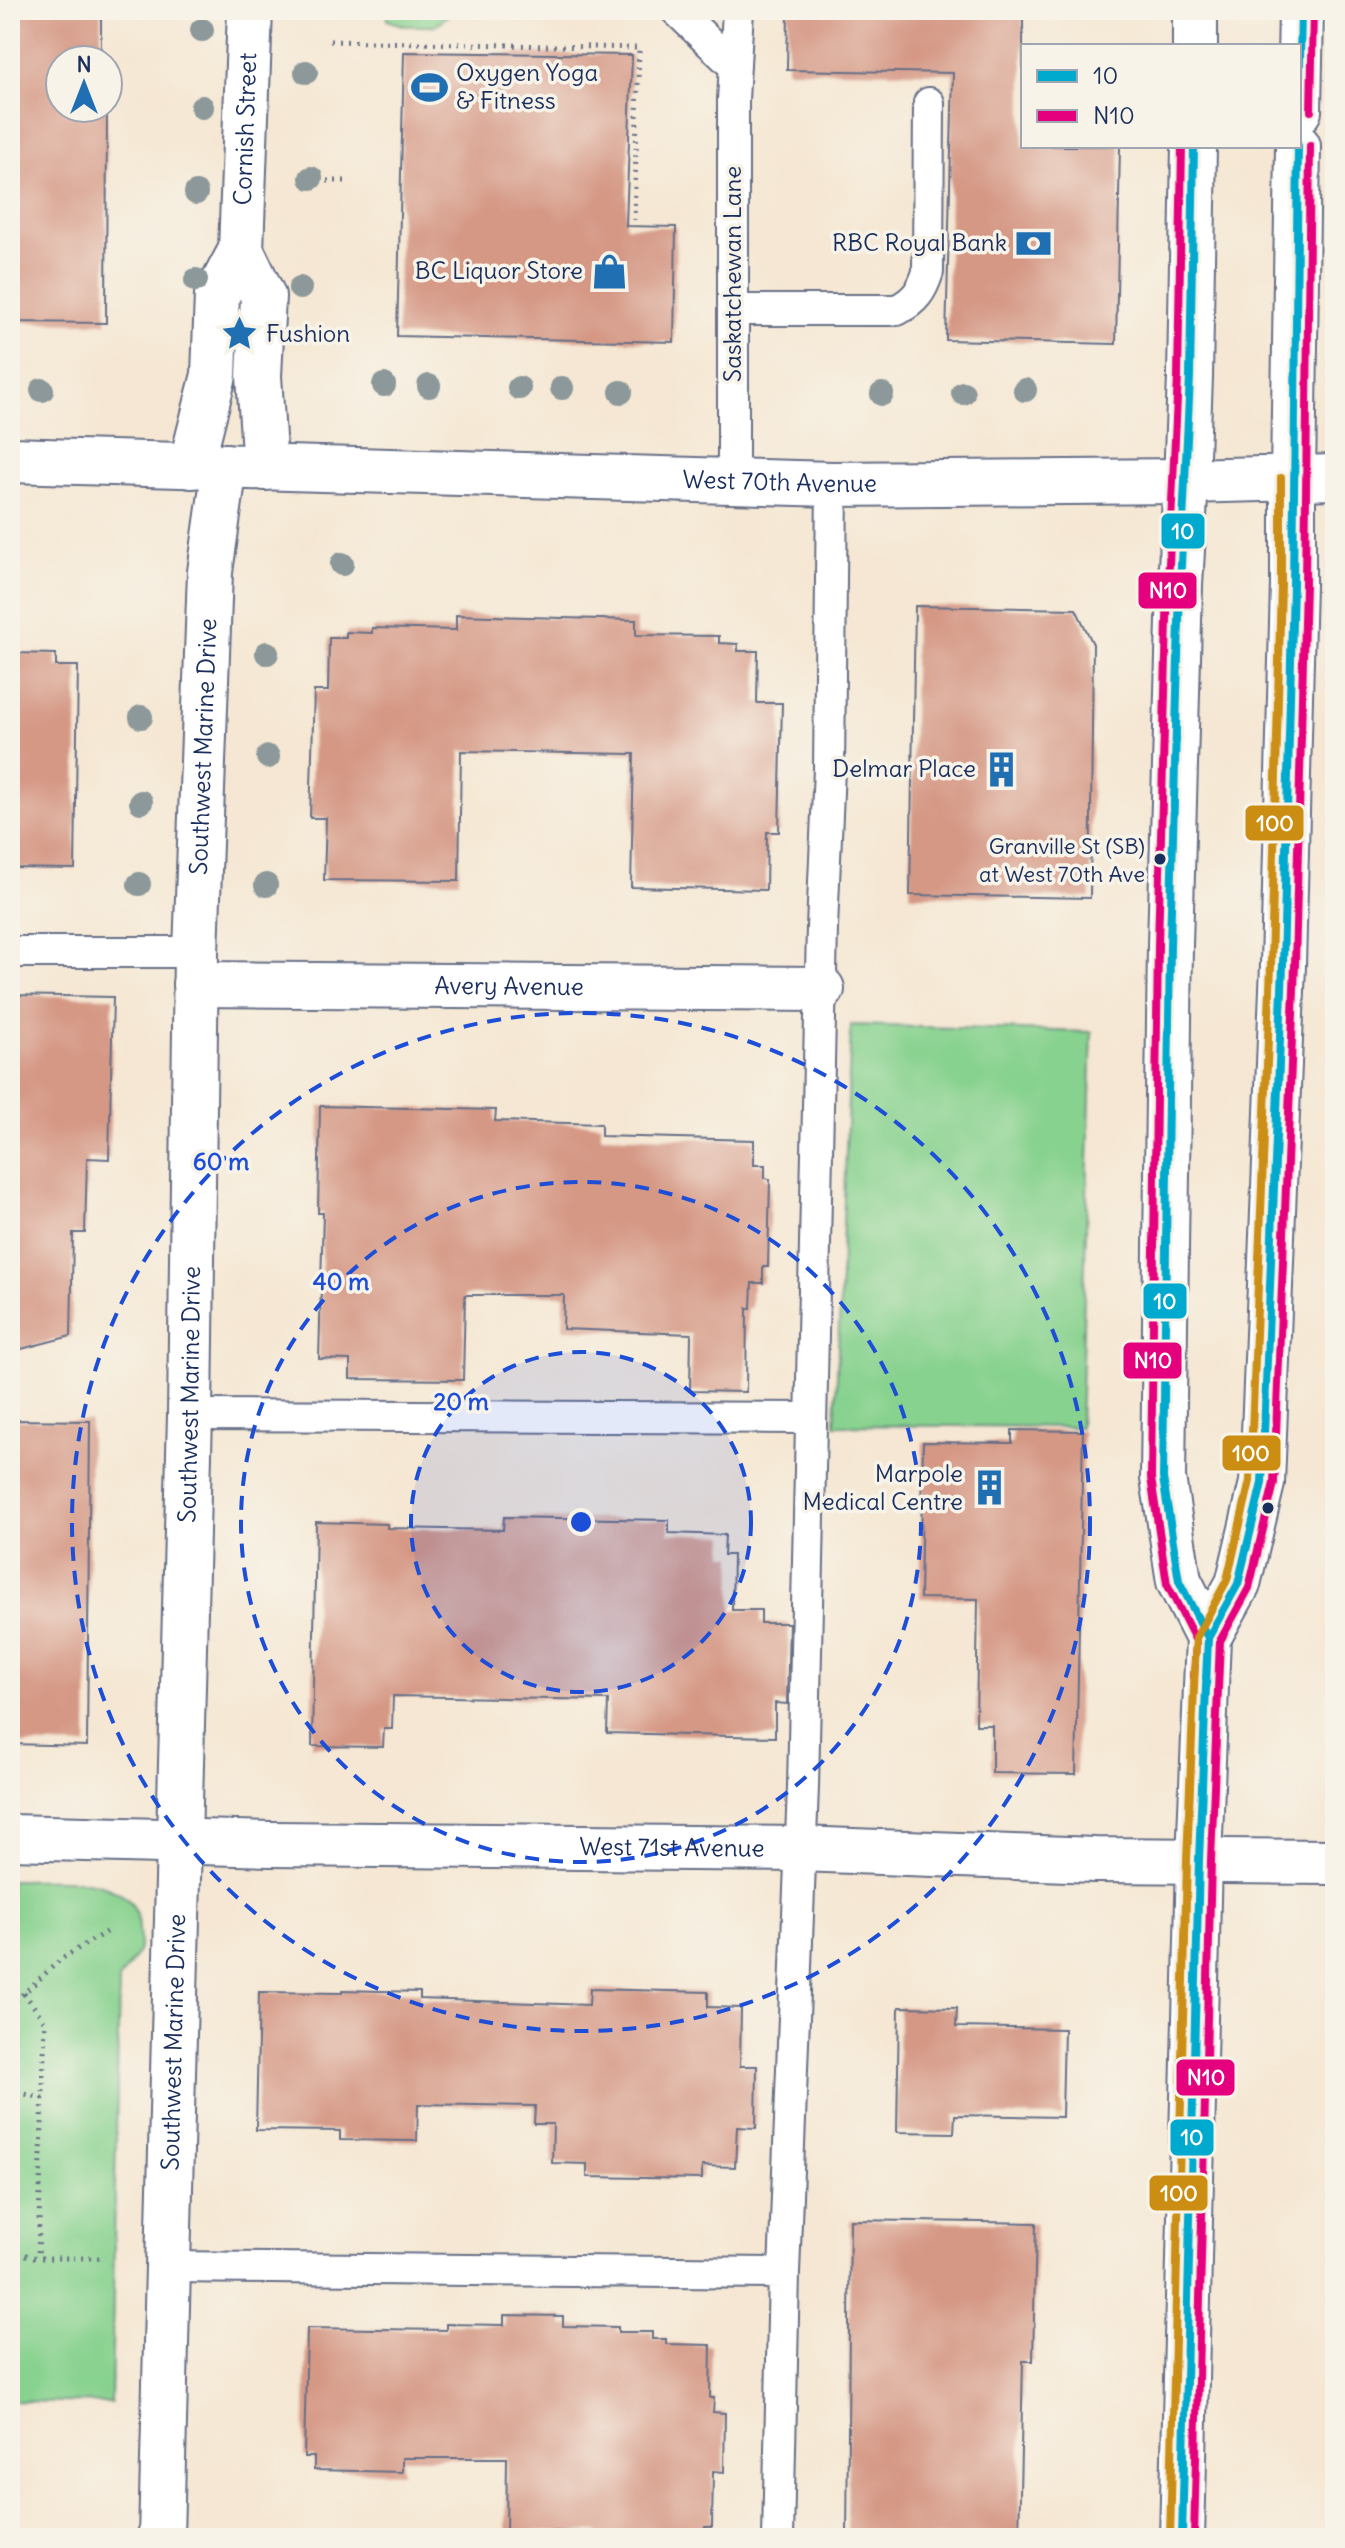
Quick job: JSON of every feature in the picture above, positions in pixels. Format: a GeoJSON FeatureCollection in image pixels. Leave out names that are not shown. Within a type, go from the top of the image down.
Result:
{"type":"FeatureCollection","features":[{"type":"Feature","properties":{"kind":"main road","name":"Cornish Street"},"geometry":{"type":"LineString","coordinates":[[227,467],[214,375],[217,295],[241,250],[250,10]]}},
{"type":"Feature","properties":{"kind":"main road"},"geometry":{"type":"LineString","coordinates":[[1195,10],[1195,44]]}},
{"type":"Feature","properties":{"kind":"main road"},"geometry":{"type":"LineString","coordinates":[[1300,44],[1301,10]]}},
{"type":"Feature","properties":{"kind":"main road"},"geometry":{"type":"LineString","coordinates":[[1194,148],[1191,363],[1180,585],[1170,945],[1163,1478],[1179,1581],[1208,1638]]}},
{"type":"Feature","properties":{"kind":"main road"},"geometry":{"type":"LineString","coordinates":[[1182,2538],[1199,1860],[1208,1638],[1238,1584],[1262,1483],[1283,965],[1293,584],[1314,478],[1298,148]]}},
{"type":"Feature","properties":{"kind":"main road","name":"Cornish Street"},"geometry":{"type":"LineString","coordinates":[[227,467],[259,376],[263,296],[241,250]]}},
{"type":"Feature","properties":{"kind":"main road"},"geometry":{"type":"LineString","coordinates":[[10,460],[227,467]]}},
{"type":"Feature","properties":{"kind":"main road","name":"West 70th Avenue"},"geometry":{"type":"LineString","coordinates":[[227,467],[832,484],[1314,478]]}},
{"type":"Feature","properties":{"kind":"main road","name":"Southwest Marine Drive"},"geometry":{"type":"LineString","coordinates":[[161,2538],[190,1415],[195,968],[210,572],[227,467]]}},
{"type":"Feature","properties":{"kind":"main road","name":"Avery Avenue"},"geometry":{"type":"LineString","coordinates":[[195,968],[822,989]]}},
{"type":"Feature","properties":{"kind":"main road","name":"West 71st Avenue"},"geometry":{"type":"LineString","coordinates":[[10,1837],[179,1842],[799,1849],[1095,1860],[1335,1862]]}},
{"type":"Feature","properties":{"kind":"lane"},"geometry":{"type":"LineString","coordinates":[[676,10],[735,67]]}},
{"type":"Feature","properties":{"kind":"lane","name":"Saskatchewan Lane"},"geometry":{"type":"LineString","coordinates":[[733,481],[738,10]]}},
{"type":"Feature","properties":{"kind":"lane"},"geometry":{"type":"LineString","coordinates":[[733,310],[897,310],[910,304],[922,290],[928,272],[929,103]]}},
{"type":"Feature","properties":{"kind":"lane"},"geometry":{"type":"LineString","coordinates":[[778,2538],[784,2273],[803,1787],[829,769],[832,484]]}},
{"type":"Feature","properties":{"kind":"lane"},"geometry":{"type":"LineString","coordinates":[[10,952],[195,968]]}},
{"type":"Feature","properties":{"kind":"lane"},"geometry":{"type":"LineString","coordinates":[[190,1415],[811,1418]]}},
{"type":"Feature","properties":{"kind":"lane"},"geometry":{"type":"LineString","coordinates":[[169,2267],[784,2273]]}},
{"type":"Feature","properties":{"kind":"path"},"geometry":{"type":"LineString","coordinates":[[330,41],[639,48],[634,220]]}},
{"type":"Feature","properties":{"kind":"path"},"geometry":{"type":"LineString","coordinates":[[327,181],[351,181]]}},
{"type":"Feature","properties":{"kind":"path"},"geometry":{"type":"LineString","coordinates":[[10,2006],[61,1959],[106,1932]]}},
{"type":"Feature","properties":{"kind":"path"},"geometry":{"type":"LineString","coordinates":[[24,1993],[45,2022],[38,2258]]}},
{"type":"Feature","properties":{"kind":"path"},"geometry":{"type":"LineString","coordinates":[[10,2091],[43,2098]]}},
{"type":"Feature","properties":{"kind":"path"},"geometry":{"type":"LineString","coordinates":[[10,2251],[38,2258],[100,2258]]}},
{"type":"Feature","properties":{"kind":"green space"},"geometry":{"type":"Polygon","coordinates":[[[389,10],[454,10],[435,26],[406,26],[387,20],[389,10]]]}},
{"type":"Feature","properties":{"kind":"green space"},"geometry":{"type":"Polygon","coordinates":[[[851,1025],[1092,1032],[1080,1427],[835,1425],[851,1025]]]}},
{"type":"Feature","properties":{"kind":"green space"},"geometry":{"type":"Polygon","coordinates":[[[10,1880],[69,1880],[109,1887],[124,1896],[135,1910],[139,1929],[138,1952],[119,1979],[111,2403],[10,2401],[10,1880]]]}},
{"type":"Feature","properties":{"kind":"building"},"geometry":{"type":"Polygon","coordinates":[[[10,10],[101,10],[101,44],[44,44],[44,124],[107,124],[106,323],[10,322],[10,10]]]}},
{"type":"Feature","properties":{"kind":"building","name":"RBC Royal Bank"},"geometry":{"type":"Polygon","coordinates":[[[788,10],[1023,10],[1021,148],[1120,148],[1116,344],[946,340],[953,73],[787,70],[788,10]]]}},
{"type":"Feature","properties":{"kind":"building"},"geometry":{"type":"Polygon","coordinates":[[[404,52],[632,55],[626,226],[676,227],[674,342],[397,336],[404,52]]]}},
{"type":"Feature","properties":{"kind":"building","name":"Delmar Place"},"geometry":{"type":"Polygon","coordinates":[[[915,606],[1076,609],[1093,644],[1090,898],[910,895],[915,606]]]}},
{"type":"Feature","properties":{"kind":"building"},"geometry":{"type":"Polygon","coordinates":[[[456,615],[636,620],[636,635],[719,636],[719,643],[738,644],[738,651],[758,651],[757,703],[782,703],[779,832],[767,832],[766,890],[631,887],[634,754],[461,751],[459,881],[324,880],[326,818],[310,818],[314,691],[328,691],[329,638],[346,638],[346,632],[372,633],[372,628],[456,630],[456,615]]]}},
{"type":"Feature","properties":{"kind":"building"},"geometry":{"type":"Polygon","coordinates":[[[10,653],[56,654],[56,666],[78,666],[75,869],[10,868],[10,653]]]}},
{"type":"Feature","properties":{"kind":"building"},"geometry":{"type":"Polygon","coordinates":[[[10,995],[113,997],[109,1159],[87,1158],[85,1233],[73,1233],[71,1336],[10,1352],[10,995]]]}},
{"type":"Feature","properties":{"kind":"building"},"geometry":{"type":"Polygon","coordinates":[[[320,1106],[496,1110],[495,1121],[601,1124],[601,1136],[754,1140],[754,1165],[765,1165],[765,1178],[770,1179],[768,1267],[763,1267],[763,1283],[752,1283],[751,1308],[747,1308],[746,1392],[690,1391],[691,1334],[563,1329],[564,1295],[465,1295],[463,1380],[350,1379],[350,1360],[319,1359],[323,1213],[318,1213],[320,1106]]]}},
{"type":"Feature","properties":{"kind":"building"},"geometry":{"type":"Polygon","coordinates":[[[10,1420],[90,1421],[87,1746],[10,1744],[10,1420]]]}},
{"type":"Feature","properties":{"kind":"building"},"geometry":{"type":"Polygon","coordinates":[[[1012,1430],[1083,1431],[1076,1774],[992,1773],[992,1725],[976,1725],[978,1599],[920,1598],[923,1442],[1012,1443],[1012,1430]]]}},
{"type":"Feature","properties":{"kind":"building"},"geometry":{"type":"Polygon","coordinates":[[[504,1517],[669,1520],[669,1533],[725,1535],[724,1555],[733,1555],[732,1610],[761,1610],[761,1623],[789,1623],[787,1704],[775,1703],[775,1737],[607,1733],[608,1700],[393,1696],[392,1729],[384,1729],[383,1747],[312,1746],[316,1522],[387,1524],[387,1528],[503,1530],[504,1517]]]}},
{"type":"Feature","properties":{"kind":"building"},"geometry":{"type":"Polygon","coordinates":[[[590,1989],[708,1992],[708,2007],[741,2008],[740,2066],[757,2066],[756,2128],[737,2127],[735,2167],[702,2166],[702,2179],[587,2177],[587,2164],[552,2163],[553,2124],[534,2124],[535,2106],[418,2104],[417,2141],[340,2140],[340,2131],[256,2130],[259,1992],[420,1992],[420,1999],[589,2005],[590,1989]]]}},
{"type":"Feature","properties":{"kind":"building"},"geometry":{"type":"Polygon","coordinates":[[[899,2007],[957,2008],[956,2027],[1064,2029],[1062,2117],[955,2115],[954,2133],[897,2132],[899,2007]]]}},
{"type":"Feature","properties":{"kind":"building"},"geometry":{"type":"Polygon","coordinates":[[[850,2220],[1036,2223],[1033,2361],[1023,2361],[1019,2538],[847,2538],[850,2220]]]}},
{"type":"Feature","properties":{"kind":"building"},"geometry":{"type":"Polygon","coordinates":[[[504,2315],[563,2316],[563,2326],[618,2327],[618,2332],[652,2332],[652,2339],[666,2339],[666,2344],[711,2345],[710,2398],[714,2398],[713,2412],[725,2413],[724,2472],[713,2471],[712,2527],[705,2527],[705,2535],[648,2534],[648,2538],[598,2538],[598,2532],[506,2531],[507,2458],[402,2458],[402,2472],[314,2470],[314,2457],[304,2457],[307,2328],[446,2330],[446,2324],[504,2325],[504,2315]]]}},
{"type":"Feature","properties":{"kind":"transit line","name":"10"},"geometry":{"type":"LineString","coordinates":[[1300,44],[1301,10]]}},
{"type":"Feature","properties":{"kind":"transit line","name":"N10"},"geometry":{"type":"LineString","coordinates":[[1311,111],[1313,10]]}},
{"type":"Feature","properties":{"kind":"transit line","name":"N10"},"geometry":{"type":"LineString","coordinates":[[1194,2538],[1211,1860],[1220,1641],[1249,1588],[1274,1483],[1295,965],[1305,584],[1310,146]]}},
{"type":"Feature","properties":{"kind":"transit line","name":"N10"},"geometry":{"type":"LineString","coordinates":[[1182,148],[1178,377],[1168,585],[1158,945],[1151,1478],[1167,1584],[1196,1641],[1194,1677]]}},
{"type":"Feature","properties":{"kind":"transit line","name":"10"},"geometry":{"type":"LineString","coordinates":[[1194,148],[1190,377],[1180,585],[1170,945],[1163,1478],[1179,1581],[1208,1638],[1206,1678]]}},
{"type":"Feature","properties":{"kind":"transit line","name":"10"},"geometry":{"type":"LineString","coordinates":[[1182,2538],[1199,1860],[1208,1638],[1238,1584],[1262,1483],[1283,965],[1293,584],[1298,148]]}},
{"type":"Feature","properties":{"kind":"transit line","name":"100"},"geometry":{"type":"LineString","coordinates":[[1170,2538],[1187,1860],[1196,1638],[1227,1580],[1250,1481],[1271,965],[1281,478]]}},
{"type":"Feature","properties":{"kind":"place","name":"Oxygen Yoga & Fitness"},"geometry":{"type":"Point","coordinates":[430,87]}},
{"type":"Feature","properties":{"kind":"place","name":"RBC Royal Bank"},"geometry":{"type":"Point","coordinates":[1033,243]}},
{"type":"Feature","properties":{"kind":"place","name":"BC Liquor Store"},"geometry":{"type":"Point","coordinates":[609,271]}},
{"type":"Feature","properties":{"kind":"place","name":"Fushion"},"geometry":{"type":"Point","coordinates":[240,334]}},
{"type":"Feature","properties":{"kind":"place","name":"Delmar Place"},"geometry":{"type":"Point","coordinates":[1002,769]}},
{"type":"Feature","properties":{"kind":"place","name":"Granville St (SB) at West 70th Ave"},"geometry":{"type":"Point","coordinates":[1160,859]}},
{"type":"Feature","properties":{"kind":"place","name":"Marpole Medical Centre"},"geometry":{"type":"Point","coordinates":[989,1488]}}]}
